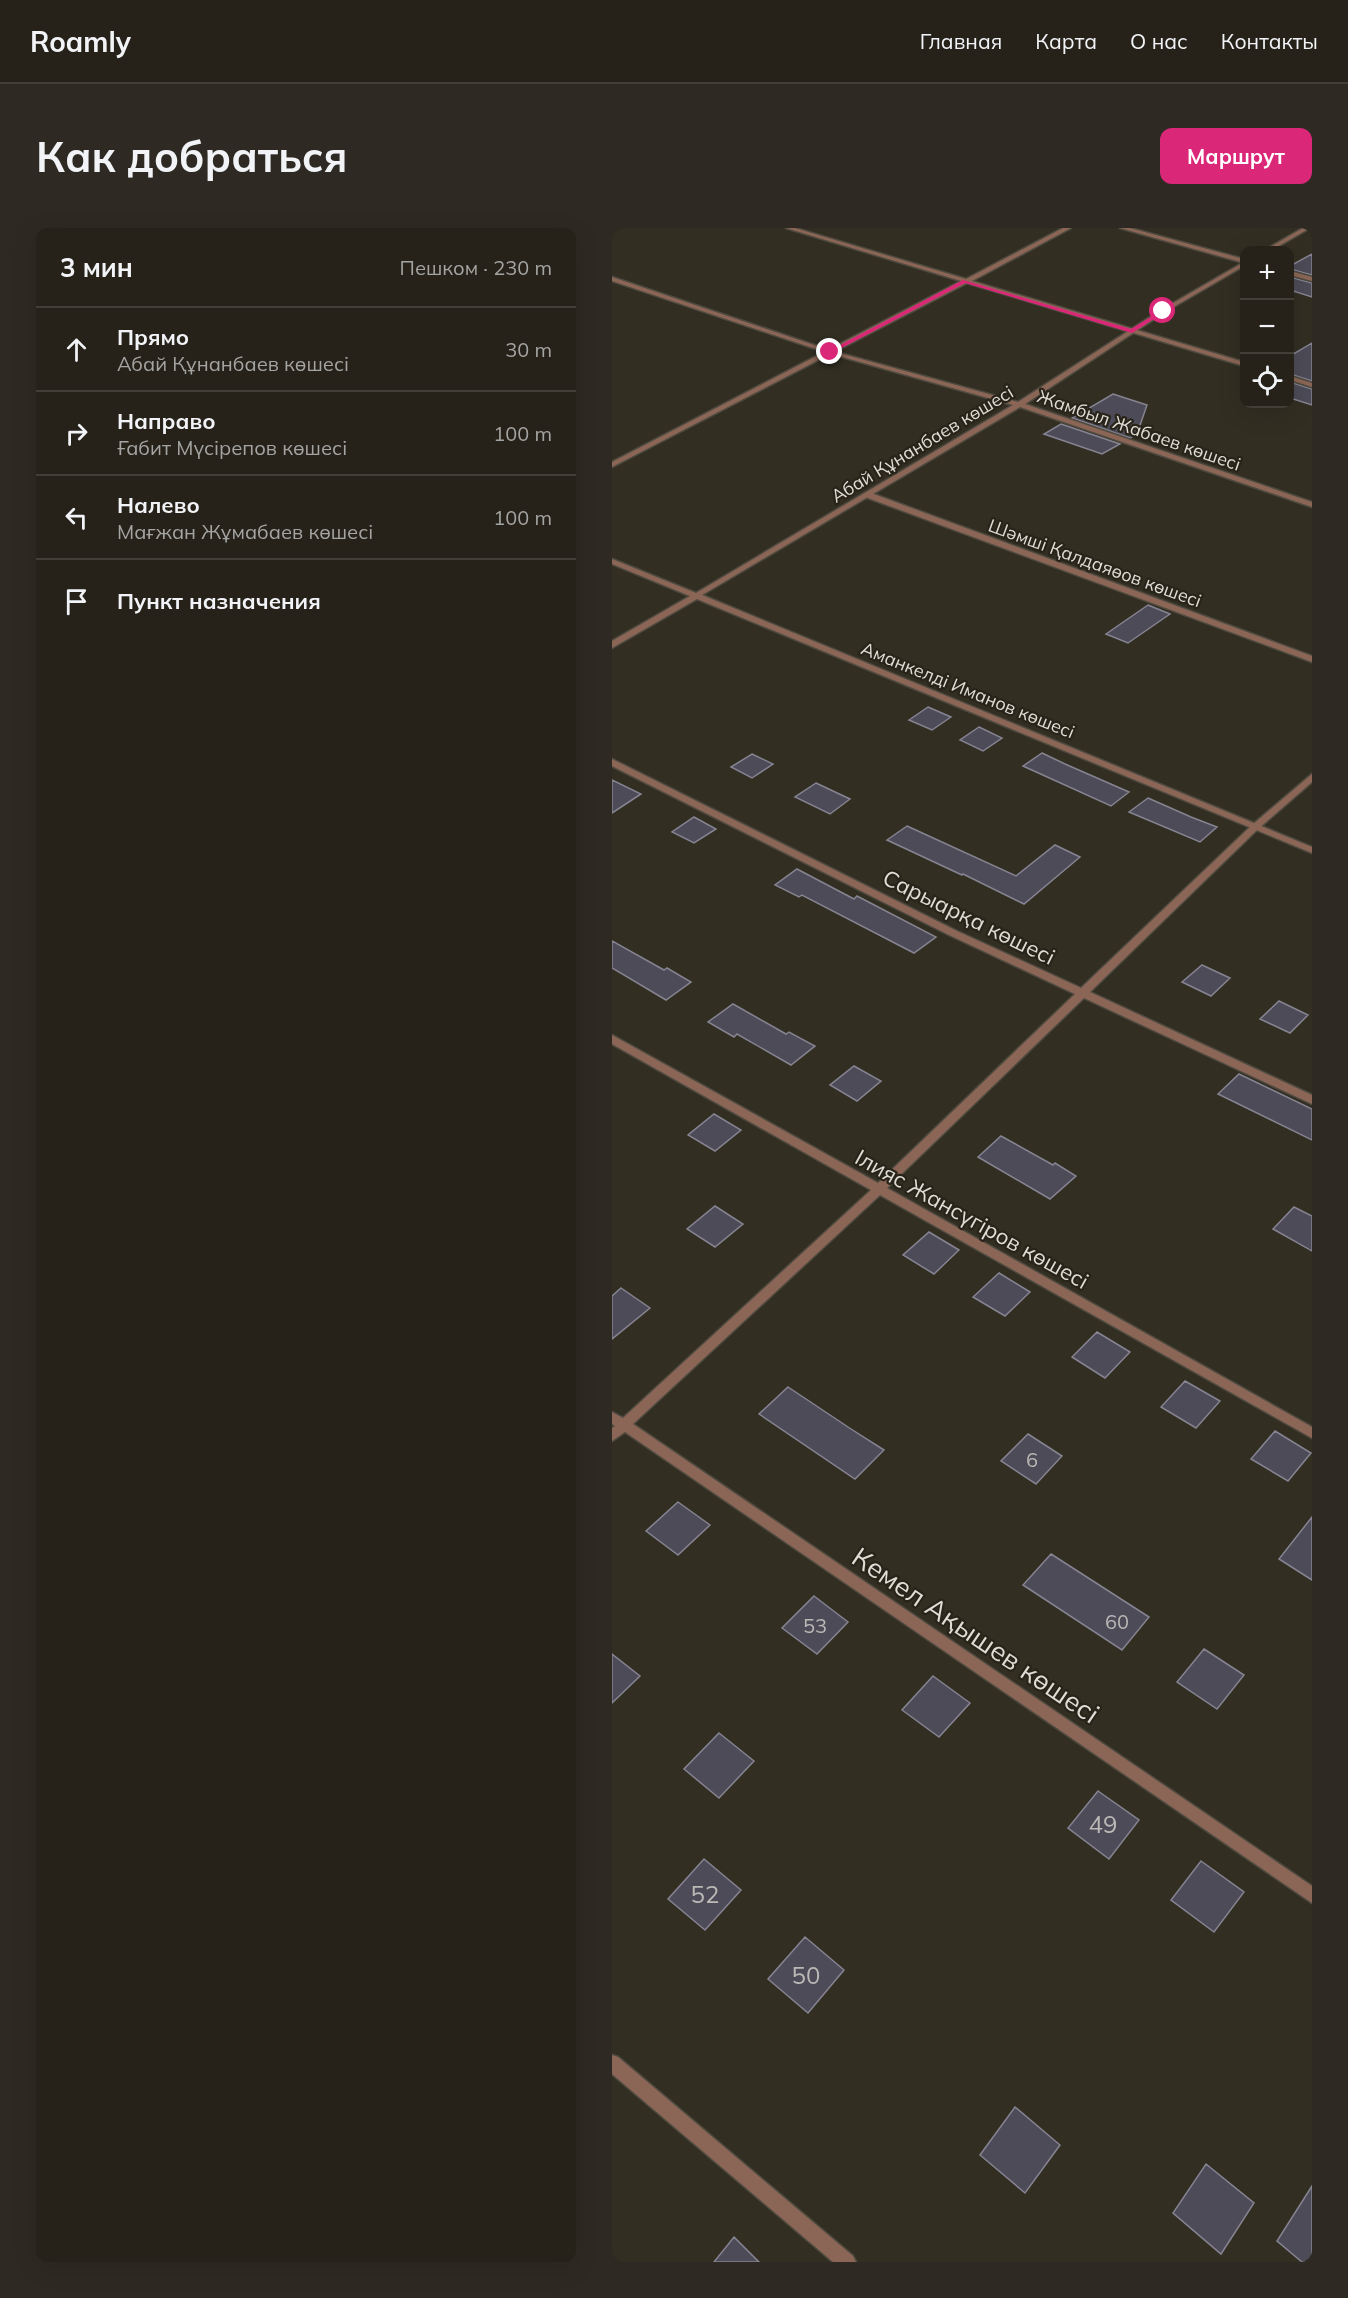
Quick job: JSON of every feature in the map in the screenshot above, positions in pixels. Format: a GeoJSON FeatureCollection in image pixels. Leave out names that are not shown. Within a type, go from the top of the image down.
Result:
{"type":"FeatureCollection","features":[{"type":"Feature","properties":{"kind":"street"},"geometry":{"type":"LineString","coordinates":[[789,228],[1240,363]]}},
{"type":"Feature","properties":{"kind":"street"},"geometry":{"type":"LineString","coordinates":[[612,465],[1068,228]]}},
{"type":"Feature","properties":{"kind":"street"},"geometry":{"type":"LineString","coordinates":[[1123,228],[1240,262]]}},
{"type":"Feature","properties":{"kind":"street"},"geometry":{"type":"LineString","coordinates":[[1275,246],[1307,228]]}},
{"type":"Feature","properties":{"kind":"street","name":"Абай Құнанбаев көшесі"},"geometry":{"type":"LineString","coordinates":[[612,645],[1019,404],[1132,331],[1240,266]]}},
{"type":"Feature","properties":{"kind":"street"},"geometry":{"type":"LineString","coordinates":[[1294,274],[1312,279]]}},
{"type":"Feature","properties":{"kind":"street","name":"Жамбыл Жабаев көшесі"},"geometry":{"type":"LineString","coordinates":[[612,279],[830,352],[1019,404],[1312,505]]}},
{"type":"Feature","properties":{"kind":"street"},"geometry":{"type":"LineString","coordinates":[[1294,379],[1312,385]]}},
{"type":"Feature","properties":{"kind":"street","name":"Шәмші Қалдаяөов көшесі"},"geometry":{"type":"LineString","coordinates":[[868,495],[1312,659]]}},
{"type":"Feature","properties":{"kind":"street","name":"Аманкелді Иманов көшесі"},"geometry":{"type":"LineString","coordinates":[[612,561],[1312,850]]}},
{"type":"Feature","properties":{"kind":"street","name":"Сарыарқа көшесі"},"geometry":{"type":"LineString","coordinates":[[612,762],[953,933],[1312,1100]]}},
{"type":"Feature","properties":{"kind":"street"},"geometry":{"type":"LineString","coordinates":[[612,1436],[878,1191],[1255,827],[1312,777]]}},
{"type":"Feature","properties":{"kind":"street","name":"Ілияс Жансүгіров көшесі"},"geometry":{"type":"LineString","coordinates":[[612,1039],[878,1191],[1312,1433]]}},
{"type":"Feature","properties":{"kind":"street","name":"Кемел Ақышев көшесі"},"geometry":{"type":"LineString","coordinates":[[612,1417],[1312,1895]]}},
{"type":"Feature","properties":{"kind":"street"},"geometry":{"type":"LineString","coordinates":[[612,2063],[847,2262]]}},
{"type":"Feature","properties":{"kind":"building"},"geometry":{"type":"Polygon","coordinates":[[[1312,254],[1312,275],[1294,270],[1294,264],[1312,254]]]}},
{"type":"Feature","properties":{"kind":"building"},"geometry":{"type":"Polygon","coordinates":[[[1294,278],[1312,283],[1312,297],[1294,291],[1294,278]]]}},
{"type":"Feature","properties":{"kind":"building"},"geometry":{"type":"Polygon","coordinates":[[[1312,343],[1312,381],[1294,375],[1294,354],[1312,343]]]}},
{"type":"Feature","properties":{"kind":"building"},"geometry":{"type":"Polygon","coordinates":[[[1294,383],[1312,389],[1312,405],[1294,399],[1294,383]]]}},
{"type":"Feature","properties":{"kind":"building"},"geometry":{"type":"Polygon","coordinates":[[[1113,394],[1147,405],[1137,434],[1130,438],[1072,418],[1113,394]]]}},
{"type":"Feature","properties":{"kind":"building"},"geometry":{"type":"Polygon","coordinates":[[[1061,424],[1120,444],[1102,454],[1044,434],[1061,424]]]}},
{"type":"Feature","properties":{"kind":"building"},"geometry":{"type":"Polygon","coordinates":[[[1148,605],[1170,614],[1128,643],[1106,634],[1148,605]]]}},
{"type":"Feature","properties":{"kind":"building"},"geometry":{"type":"Polygon","coordinates":[[[928,707],[951,717],[932,730],[909,720],[928,707]]]}},
{"type":"Feature","properties":{"kind":"building"},"geometry":{"type":"Polygon","coordinates":[[[979,727],[1002,738],[983,751],[960,740],[979,727]]]}},
{"type":"Feature","properties":{"kind":"building"},"geometry":{"type":"Polygon","coordinates":[[[1042,753],[1129,792],[1111,806],[1023,766],[1042,753]]]}},
{"type":"Feature","properties":{"kind":"building"},"geometry":{"type":"Polygon","coordinates":[[[752,754],[773,764],[752,778],[731,767],[752,754]]]}},
{"type":"Feature","properties":{"kind":"building"},"geometry":{"type":"Polygon","coordinates":[[[612,780],[641,794],[612,813],[612,780]]]}},
{"type":"Feature","properties":{"kind":"building"},"geometry":{"type":"Polygon","coordinates":[[[816,783],[850,799],[830,814],[795,797],[816,783]]]}},
{"type":"Feature","properties":{"kind":"building"},"geometry":{"type":"Polygon","coordinates":[[[1148,798],[1217,827],[1200,842],[1129,812],[1148,798]]]}},
{"type":"Feature","properties":{"kind":"building"},"geometry":{"type":"Polygon","coordinates":[[[694,817],[716,829],[694,843],[672,832],[694,817]]]}},
{"type":"Feature","properties":{"kind":"building"},"geometry":{"type":"Polygon","coordinates":[[[907,826],[1016,876],[1055,845],[1080,857],[1024,904],[887,840],[907,826]]]}},
{"type":"Feature","properties":{"kind":"building"},"geometry":{"type":"Polygon","coordinates":[[[797,869],[854,899],[857,896],[936,937],[914,953],[802,895],[799,897],[775,885],[797,869]]]}},
{"type":"Feature","properties":{"kind":"building"},"geometry":{"type":"Polygon","coordinates":[[[612,941],[691,982],[666,1000],[612,968],[612,941]]]}},
{"type":"Feature","properties":{"kind":"building"},"geometry":{"type":"Polygon","coordinates":[[[1202,965],[1230,978],[1211,996],[1182,982],[1202,965]]]}},
{"type":"Feature","properties":{"kind":"building"},"geometry":{"type":"Polygon","coordinates":[[[1279,1001],[1308,1015],[1290,1033],[1260,1019],[1279,1001]]]}},
{"type":"Feature","properties":{"kind":"building"},"geometry":{"type":"Polygon","coordinates":[[[733,1004],[786,1034],[789,1032],[815,1046],[791,1065],[737,1034],[734,1037],[708,1022],[733,1004]]]}},
{"type":"Feature","properties":{"kind":"building"},"geometry":{"type":"Polygon","coordinates":[[[854,1066],[881,1081],[857,1101],[830,1085],[854,1066]]]}},
{"type":"Feature","properties":{"kind":"building"},"geometry":{"type":"Polygon","coordinates":[[[1239,1074],[1312,1109],[1312,1140],[1218,1094],[1239,1074]]]}},
{"type":"Feature","properties":{"kind":"building"},"geometry":{"type":"Polygon","coordinates":[[[714,1114],[741,1130],[715,1151],[688,1135],[714,1114]]]}},
{"type":"Feature","properties":{"kind":"building"},"geometry":{"type":"Polygon","coordinates":[[[1001,1136],[1076,1176],[1050,1199],[978,1157],[1001,1136]]]}},
{"type":"Feature","properties":{"kind":"building"},"geometry":{"type":"Polygon","coordinates":[[[715,1206],[743,1224],[715,1247],[687,1229],[715,1206]]]}},
{"type":"Feature","properties":{"kind":"building"},"geometry":{"type":"Polygon","coordinates":[[[1294,1207],[1312,1216],[1312,1251],[1273,1229],[1294,1207]]]}},
{"type":"Feature","properties":{"kind":"building"},"geometry":{"type":"Polygon","coordinates":[[[929,1232],[959,1250],[934,1274],[903,1255],[929,1232]]]}},
{"type":"Feature","properties":{"kind":"building"},"geometry":{"type":"Polygon","coordinates":[[[999,1273],[1030,1292],[1005,1316],[973,1297],[999,1273]]]}},
{"type":"Feature","properties":{"kind":"building"},"geometry":{"type":"Polygon","coordinates":[[[621,1288],[650,1308],[612,1339],[612,1296],[621,1288]]]}},
{"type":"Feature","properties":{"kind":"building"},"geometry":{"type":"Polygon","coordinates":[[[1097,1332],[1130,1352],[1105,1378],[1072,1357],[1097,1332]]]}},
{"type":"Feature","properties":{"kind":"building"},"geometry":{"type":"Polygon","coordinates":[[[1185,1381],[1220,1401],[1196,1428],[1161,1407],[1185,1381]]]}},
{"type":"Feature","properties":{"kind":"building"},"geometry":{"type":"Polygon","coordinates":[[[788,1387],[884,1450],[855,1479],[759,1414],[788,1387]]]}},
{"type":"Feature","properties":{"kind":"building"},"geometry":{"type":"Polygon","coordinates":[[[1275,1431],[1311,1453],[1288,1481],[1251,1459],[1275,1431]]]}},
{"type":"Feature","properties":{"kind":"building"},"geometry":{"type":"Polygon","coordinates":[[[1028,1434],[1062,1456],[1036,1484],[1001,1461],[1028,1434]]]}},
{"type":"Feature","properties":{"kind":"building"},"geometry":{"type":"Polygon","coordinates":[[[678,1502],[710,1525],[678,1555],[646,1531],[678,1502]]]}},
{"type":"Feature","properties":{"kind":"building"},"geometry":{"type":"Polygon","coordinates":[[[1312,1517],[1312,1580],[1279,1559],[1312,1517]]]}},
{"type":"Feature","properties":{"kind":"building"},"geometry":{"type":"Polygon","coordinates":[[[1051,1554],[1149,1617],[1122,1650],[1023,1585],[1051,1554]]]}},
{"type":"Feature","properties":{"kind":"building"},"geometry":{"type":"Polygon","coordinates":[[[814,1596],[848,1622],[817,1654],[782,1628],[814,1596]]]}},
{"type":"Feature","properties":{"kind":"building"},"geometry":{"type":"Polygon","coordinates":[[[1204,1649],[1244,1675],[1217,1709],[1177,1682],[1204,1649]]]}},
{"type":"Feature","properties":{"kind":"building"},"geometry":{"type":"Polygon","coordinates":[[[612,1654],[640,1676],[612,1703],[612,1654]]]}},
{"type":"Feature","properties":{"kind":"building"},"geometry":{"type":"Polygon","coordinates":[[[933,1676],[970,1703],[939,1737],[902,1710],[933,1676]]]}},
{"type":"Feature","properties":{"kind":"building"},"geometry":{"type":"Polygon","coordinates":[[[719,1733],[754,1761],[719,1798],[684,1769],[719,1733]]]}},
{"type":"Feature","properties":{"kind":"building"},"geometry":{"type":"Polygon","coordinates":[[[1098,1791],[1139,1820],[1109,1859],[1068,1828],[1098,1791]]]}},
{"type":"Feature","properties":{"kind":"building"},"geometry":{"type":"Polygon","coordinates":[[[704,1859],[741,1890],[705,1930],[668,1899],[704,1859]]]}},
{"type":"Feature","properties":{"kind":"building"},"geometry":{"type":"Polygon","coordinates":[[[1201,1861],[1244,1892],[1214,1932],[1171,1900],[1201,1861]]]}},
{"type":"Feature","properties":{"kind":"building"},"geometry":{"type":"Polygon","coordinates":[[[805,1937],[844,1970],[808,2013],[768,1979],[805,1937]]]}},
{"type":"Feature","properties":{"kind":"building"},"geometry":{"type":"Polygon","coordinates":[[[1015,2107],[1060,2145],[1025,2193],[980,2155],[1015,2107]]]}},
{"type":"Feature","properties":{"kind":"building"},"geometry":{"type":"Polygon","coordinates":[[[1206,2164],[1254,2203],[1221,2254],[1173,2213],[1206,2164]]]}},
{"type":"Feature","properties":{"kind":"building"},"geometry":{"type":"Polygon","coordinates":[[[1312,2186],[1312,2262],[1302,2262],[1277,2241],[1312,2186]]]}},
{"type":"Feature","properties":{"kind":"building"},"geometry":{"type":"Polygon","coordinates":[[[734,2237],[759,2262],[714,2262],[734,2237]]]}},
{"type":"Feature","properties":{"kind":"route"},"geometry":{"type":"LineString","coordinates":[[830,352],[965,281],[1132,331],[1163,311]]}}]}
